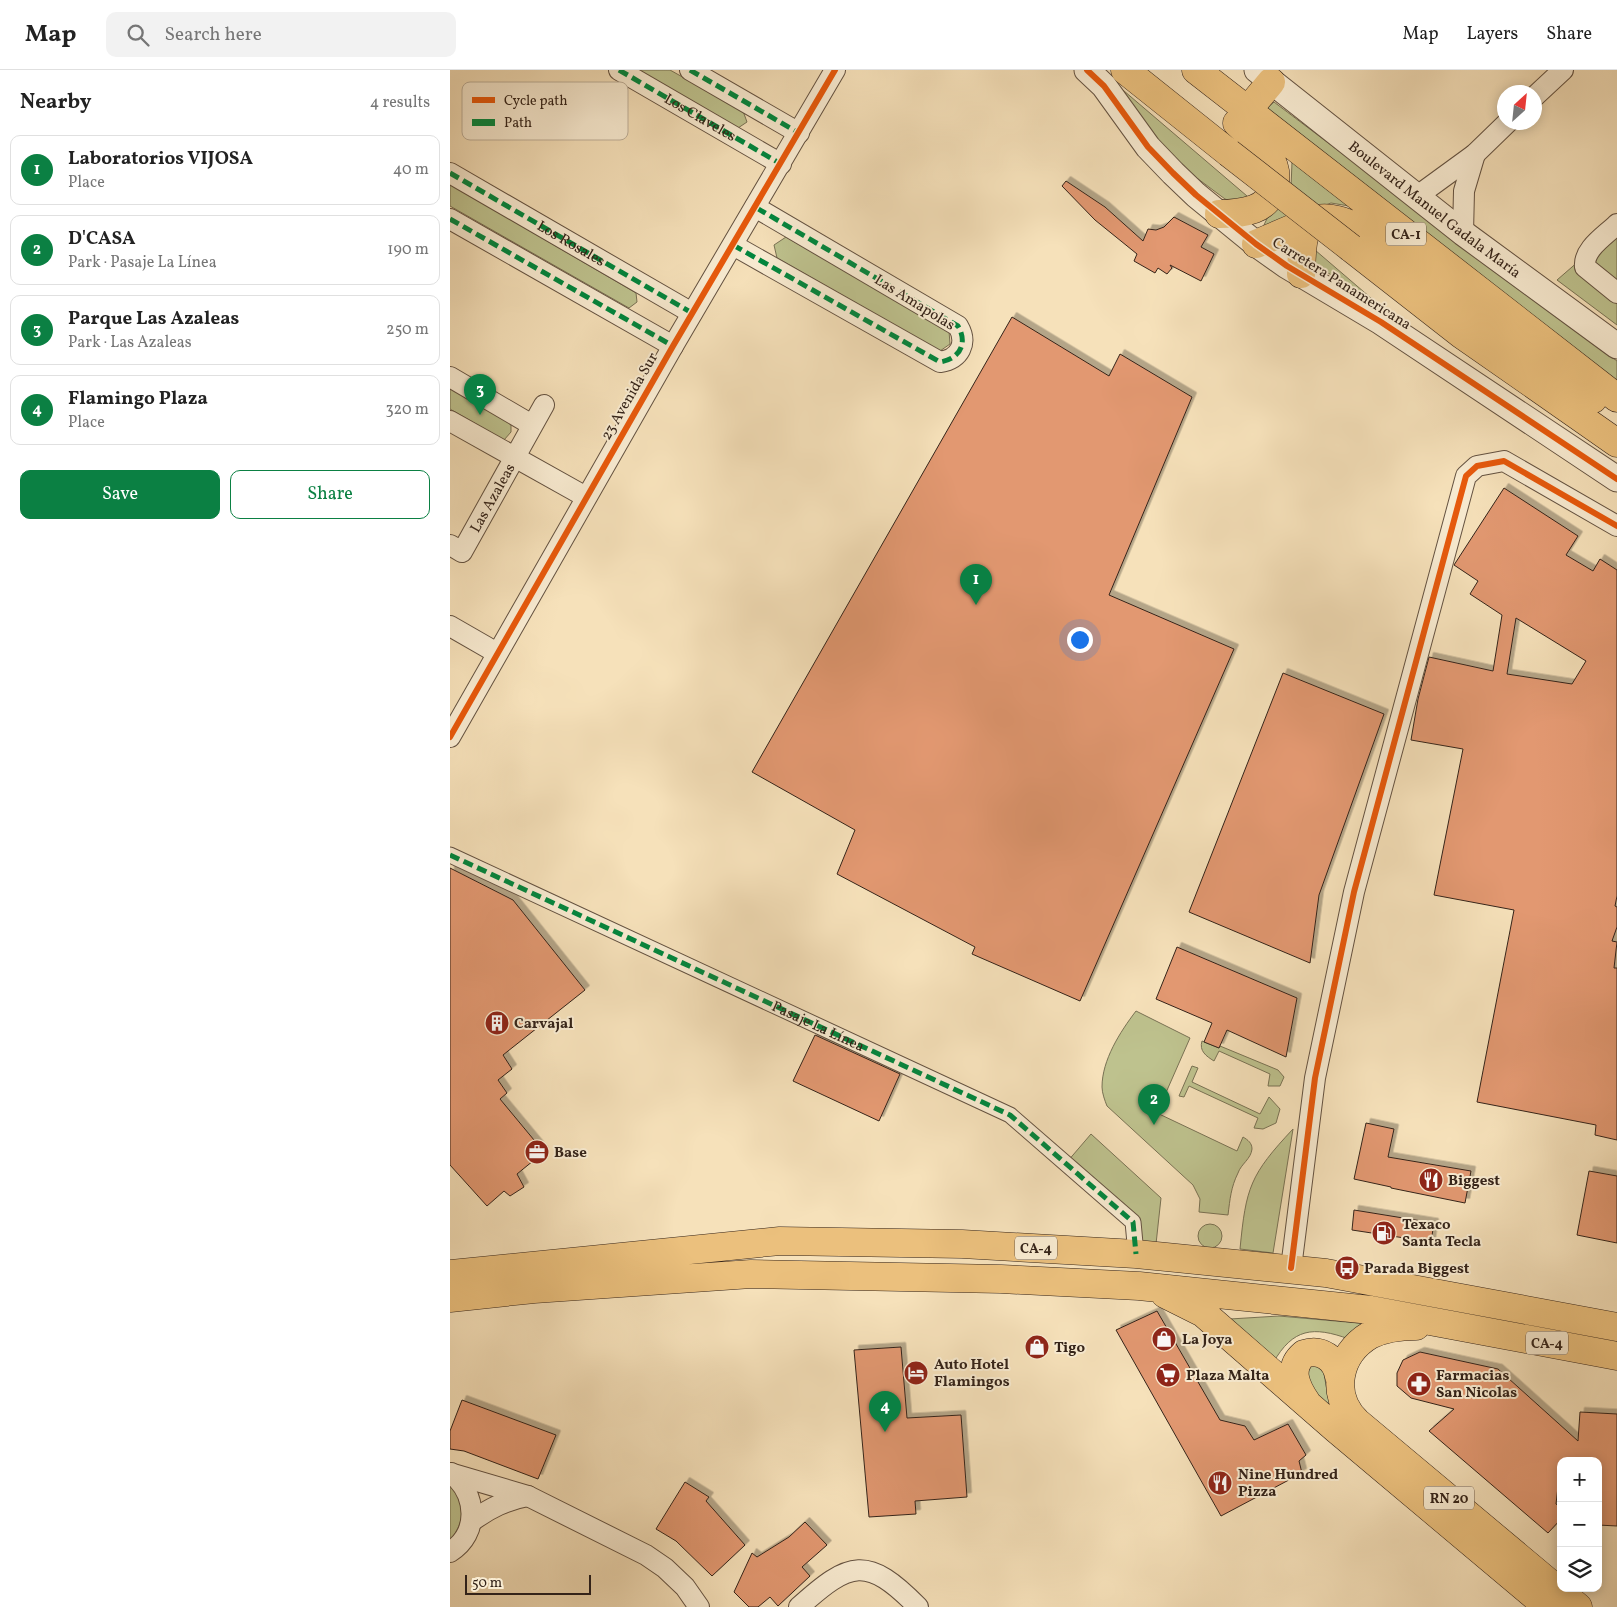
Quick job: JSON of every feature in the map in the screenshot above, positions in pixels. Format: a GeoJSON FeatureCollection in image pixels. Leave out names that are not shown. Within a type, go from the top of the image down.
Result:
{"type":"FeatureCollection","features":[{"type":"Feature","properties":{"kind":"main road","name":"Carretera Panamericana"},"geometry":{"type":"LineString","coordinates":[[1125,70],[1461,334],[1617,443]]}},
{"type":"Feature","properties":{"kind":"main road"},"geometry":{"type":"LineString","coordinates":[[1176,70],[1252,136],[1265,150],[1274,167],[1276,180],[1274,190],[1263,204],[1255,209],[1238,213],[1219,214]]}},
{"type":"Feature","properties":{"kind":"main road","name":"CA-1"},"geometry":{"type":"LineString","coordinates":[[1196,70],[1617,398]]}},
{"type":"Feature","properties":{"kind":"main road"},"geometry":{"type":"LineString","coordinates":[[1247,111],[1264,76]]}},
{"type":"Feature","properties":{"kind":"main road"},"geometry":{"type":"LineString","coordinates":[[1256,244],[1321,216],[1332,218],[1364,230],[1394,249],[1550,372],[1617,411]]}},
{"type":"Feature","properties":{"kind":"main road"},"geometry":{"type":"LineString","coordinates":[[1301,274],[1304,232],[1310,221]]}},
{"type":"Feature","properties":{"kind":"main road","name":"CA-4"},"geometry":{"type":"LineString","coordinates":[[450,1274],[780,1242],[962,1244],[1136,1254],[1291,1268],[1345,1276],[1617,1328]]}},
{"type":"Feature","properties":{"kind":"main road","name":"CA-4"},"geometry":{"type":"LineString","coordinates":[[450,1298],[751,1274],[948,1277],[1139,1286],[1362,1308],[1617,1356]]}},
{"type":"Feature","properties":{"kind":"main road","name":"RN 20"},"geometry":{"type":"LineString","coordinates":[[1139,1286],[1176,1298],[1203,1313],[1309,1406],[1548,1607]]}},
{"type":"Feature","properties":{"kind":"main road"},"geometry":{"type":"LineString","coordinates":[[1339,1376],[1346,1361],[1360,1344],[1380,1331],[1411,1326],[1438,1325],[1476,1329]]}},
{"type":"Feature","properties":{"kind":"main road"},"geometry":{"type":"LineString","coordinates":[[1309,1406],[1293,1375],[1296,1363],[1301,1357],[1312,1352],[1326,1356],[1334,1363],[1339,1376]]}},
{"type":"Feature","properties":{"kind":"main road","name":"RN 20"},"geometry":{"type":"LineString","coordinates":[[1339,1376],[1343,1401],[1353,1418],[1578,1607]]}},
{"type":"Feature","properties":{"kind":"street","name":"Los Claveles"},"geometry":{"type":"LineString","coordinates":[[619,70],[781,164]]}},
{"type":"Feature","properties":{"kind":"street"},"geometry":{"type":"LineString","coordinates":[[690,70],[799,133]]}},
{"type":"Feature","properties":{"kind":"street","name":"23 Avenida Sur"},"geometry":{"type":"LineString","coordinates":[[450,737],[692,312],[835,70]]}},
{"type":"Feature","properties":{"kind":"street","name":"Carretera Panamericana"},"geometry":{"type":"LineString","coordinates":[[1087,70],[1104,86],[1148,147],[1196,195],[1256,244],[1301,274],[1381,322],[1617,479]]}},
{"type":"Feature","properties":{"kind":"street"},"geometry":{"type":"LineString","coordinates":[[1542,89],[1562,70]]}},
{"type":"Feature","properties":{"kind":"street","name":"Boulevard Manuel Gadala María"},"geometry":{"type":"LineString","coordinates":[[1264,76],[1463,233],[1617,346]]}},
{"type":"Feature","properties":{"kind":"street"},"geometry":{"type":"LineString","coordinates":[[1416,197],[1475,154],[1500,130]]}},
{"type":"Feature","properties":{"kind":"street"},"geometry":{"type":"LineString","coordinates":[[1463,233],[1464,191],[1475,154]]}},
{"type":"Feature","properties":{"kind":"street","name":"Los Rosales"},"geometry":{"type":"LineString","coordinates":[[450,173],[692,312]]}},
{"type":"Feature","properties":{"kind":"street","name":"Las Amapolas"},"geometry":{"type":"LineString","coordinates":[[733,245],[940,362],[948,361],[959,352],[963,339],[958,326],[755,207]]}},
{"type":"Feature","properties":{"kind":"street"},"geometry":{"type":"LineString","coordinates":[[450,219],[673,346]]}},
{"type":"Feature","properties":{"kind":"street"},"geometry":{"type":"LineString","coordinates":[[1617,224],[1587,253],[1584,260],[1585,267],[1617,293]]}},
{"type":"Feature","properties":{"kind":"street"},"geometry":{"type":"LineString","coordinates":[[450,377],[532,425]]}},
{"type":"Feature","properties":{"kind":"street","name":"Las Azaleas"},"geometry":{"type":"LineString","coordinates":[[450,545],[462,552],[544,405]]}},
{"type":"Feature","properties":{"kind":"street","name":"Las Azaleas"},"geometry":{"type":"LineString","coordinates":[[450,421],[586,497]]}},
{"type":"Feature","properties":{"kind":"street"},"geometry":{"type":"LineString","coordinates":[[1291,1268],[1315,1078],[1354,892],[1466,476],[1477,466],[1504,461],[1617,526]]}},
{"type":"Feature","properties":{"kind":"street"},"geometry":{"type":"LineString","coordinates":[[450,626],[497,654]]}},
{"type":"Feature","properties":{"kind":"street","name":"Pasaje La Línea"},"geometry":{"type":"LineString","coordinates":[[450,854],[1010,1115],[1133,1222],[1136,1254]]}},
{"type":"Feature","properties":{"kind":"street"},"geometry":{"type":"LineString","coordinates":[[450,1473],[528,1496],[646,1555],[665,1568],[685,1587],[699,1607]]}},
{"type":"Feature","properties":{"kind":"street"},"geometry":{"type":"LineString","coordinates":[[450,1473],[458,1479],[468,1494],[471,1502],[472,1521],[465,1538],[450,1552]]}},
{"type":"Feature","properties":{"kind":"street"},"geometry":{"type":"LineString","coordinates":[[472,1521],[489,1509],[511,1499],[528,1496]]}},
{"type":"Feature","properties":{"kind":"street"},"geometry":{"type":"LineString","coordinates":[[798,1607],[827,1581],[842,1573],[860,1570],[881,1574],[918,1607]]}},
{"type":"Feature","properties":{"kind":"green space"},"geometry":{"type":"Polygon","coordinates":[[[636,70],[670,70],[743,111],[747,122],[738,128],[636,70]]]}},
{"type":"Feature","properties":{"kind":"green space"},"geometry":{"type":"Polygon","coordinates":[[[1103,73],[1247,196],[1237,201],[1225,199],[1174,161],[1103,73]]]}},
{"type":"Feature","properties":{"kind":"green space"},"geometry":{"type":"Polygon","coordinates":[[[1274,102],[1617,361],[1617,381],[1261,114],[1274,102]]]}},
{"type":"Feature","properties":{"kind":"green space"},"geometry":{"type":"Polygon","coordinates":[[[1292,162],[1355,207],[1331,203],[1263,227],[1274,204],[1291,188],[1292,162]]]}},
{"type":"Feature","properties":{"kind":"green space"},"geometry":{"type":"Polygon","coordinates":[[[450,184],[636,293],[637,302],[629,308],[450,206],[450,184]]]}},
{"type":"Feature","properties":{"kind":"green space"},"geometry":{"type":"Polygon","coordinates":[[[1617,228],[1617,325],[1557,280],[1617,228]]]}},
{"type":"Feature","properties":{"kind":"green space"},"geometry":{"type":"Polygon","coordinates":[[[786,237],[949,331],[950,344],[940,351],[777,258],[774,245],[786,237]]]}},
{"type":"Feature","properties":{"kind":"green space"},"geometry":{"type":"Polygon","coordinates":[[[1308,244],[1392,316],[1309,260],[1308,244]]]}},
{"type":"Feature","properties":{"kind":"green space"},"geometry":{"type":"Polygon","coordinates":[[[450,387],[511,422],[511,432],[504,440],[450,409],[450,387]]]}},
{"type":"Feature","properties":{"kind":"green space"},"geometry":{"type":"Polygon","coordinates":[[[1136,1011],[1190,1038],[1157,1113],[1237,1151],[1243,1137],[1251,1145],[1250,1156],[1239,1170],[1234,1183],[1228,1215],[1199,1212],[1200,1199],[1193,1185],[1107,1106],[1102,1087],[1105,1067],[1118,1037],[1136,1011]]]}},
{"type":"Feature","properties":{"kind":"green space"},"geometry":{"type":"Polygon","coordinates":[[[1202,1041],[1219,1048],[1220,1046],[1278,1070],[1284,1077],[1280,1086],[1268,1086],[1270,1074],[1219,1051],[1214,1061],[1202,1050],[1202,1041]]]}},
{"type":"Feature","properties":{"kind":"green space"},"geometry":{"type":"Polygon","coordinates":[[[1192,1066],[1198,1068],[1192,1082],[1260,1114],[1269,1097],[1280,1109],[1276,1123],[1263,1129],[1254,1128],[1258,1118],[1189,1086],[1184,1097],[1179,1096],[1192,1066]]]}},
{"type":"Feature","properties":{"kind":"green space"},"geometry":{"type":"Polygon","coordinates":[[[1293,1129],[1273,1253],[1240,1249],[1245,1211],[1253,1183],[1267,1158],[1293,1129]]]}},
{"type":"Feature","properties":{"kind":"green space"},"geometry":{"type":"Polygon","coordinates":[[[1091,1134],[1161,1198],[1156,1244],[1136,1241],[1135,1221],[1067,1162],[1091,1134]]]}},
{"type":"Feature","properties":{"kind":"green space"},"geometry":{"type":"Polygon","coordinates":[[[1210,1224],[1215,1225],[1221,1231],[1221,1241],[1215,1247],[1210,1248],[1205,1247],[1199,1241],[1198,1236],[1199,1231],[1205,1225],[1210,1224]]]}},
{"type":"Feature","properties":{"kind":"green space"},"geometry":{"type":"Polygon","coordinates":[[[1279,1316],[1369,1324],[1349,1339],[1325,1332],[1305,1333],[1288,1343],[1273,1363],[1230,1319],[1279,1316]]]}},
{"type":"Feature","properties":{"kind":"green space"},"geometry":{"type":"Polygon","coordinates":[[[1310,1364],[1323,1368],[1332,1408],[1327,1406],[1306,1382],[1306,1369],[1310,1364]]]}},
{"type":"Feature","properties":{"kind":"green space"},"geometry":{"type":"Polygon","coordinates":[[[450,1483],[460,1497],[462,1512],[459,1527],[450,1541],[450,1483]]]}},
{"type":"Feature","properties":{"kind":"building"},"geometry":{"type":"Polygon","coordinates":[[[1066,181],[1105,207],[1143,241],[1148,229],[1156,230],[1164,227],[1174,217],[1208,235],[1201,247],[1214,254],[1201,281],[1170,265],[1172,268],[1167,274],[1158,268],[1155,273],[1134,261],[1137,254],[1095,220],[1062,186],[1066,181]]]}},
{"type":"Feature","properties":{"kind":"building"},"geometry":{"type":"Polygon","coordinates":[[[1012,317],[1109,376],[1120,354],[1192,397],[1109,595],[1234,649],[1080,1001],[972,954],[975,947],[837,874],[855,830],[752,772],[1012,317]]]}},
{"type":"Feature","properties":{"kind":"building"},"geometry":{"type":"Polygon","coordinates":[[[1504,488],[1578,536],[1566,555],[1593,571],[1600,559],[1617,570],[1617,896],[1615,906],[1617,907],[1617,927],[1612,941],[1617,942],[1614,968],[1617,968],[1617,1140],[1595,1135],[1596,1125],[1477,1102],[1514,910],[1434,895],[1463,749],[1411,740],[1418,699],[1429,657],[1493,671],[1502,615],[1470,594],[1478,581],[1454,565],[1504,488]],[[1516,618],[1507,674],[1572,684],[1586,661],[1516,618]]]}},
{"type":"Feature","properties":{"kind":"building"},"geometry":{"type":"Polygon","coordinates":[[[1283,673],[1384,714],[1319,895],[1310,963],[1189,912],[1283,673]]]}},
{"type":"Feature","properties":{"kind":"building","name":"Carvajal"},"geometry":{"type":"Polygon","coordinates":[[[450,868],[513,900],[585,990],[503,1055],[512,1069],[498,1080],[507,1093],[500,1099],[544,1152],[517,1174],[524,1187],[510,1196],[504,1191],[487,1206],[450,1165],[450,868]]]}},
{"type":"Feature","properties":{"kind":"building"},"geometry":{"type":"Polygon","coordinates":[[[1177,947],[1297,998],[1286,1057],[1227,1030],[1219,1048],[1204,1042],[1212,1023],[1156,999],[1177,947]]]}},
{"type":"Feature","properties":{"kind":"building"},"geometry":{"type":"Polygon","coordinates":[[[815,1035],[900,1074],[879,1121],[793,1081],[815,1035]]]}},
{"type":"Feature","properties":{"kind":"building"},"geometry":{"type":"Polygon","coordinates":[[[1366,1123],[1394,1129],[1388,1157],[1471,1171],[1465,1203],[1354,1179],[1366,1123]]]}},
{"type":"Feature","properties":{"kind":"building"},"geometry":{"type":"Polygon","coordinates":[[[1589,1171],[1617,1176],[1617,1243],[1577,1235],[1589,1171]]]}},
{"type":"Feature","properties":{"kind":"building"},"geometry":{"type":"Polygon","coordinates":[[[1354,1210],[1434,1223],[1431,1242],[1352,1230],[1354,1210]]]}},
{"type":"Feature","properties":{"kind":"building","name":"Plaza Malta"},"geometry":{"type":"Polygon","coordinates":[[[1157,1311],[1220,1420],[1245,1426],[1254,1440],[1288,1424],[1306,1455],[1299,1461],[1302,1473],[1221,1516],[1116,1330],[1157,1311]]]}},
{"type":"Feature","properties":{"kind":"building"},"geometry":{"type":"Polygon","coordinates":[[[901,1347],[907,1418],[961,1415],[967,1497],[915,1501],[916,1514],[869,1517],[854,1350],[901,1347]]]}},
{"type":"Feature","properties":{"kind":"building"},"geometry":{"type":"Polygon","coordinates":[[[1420,1352],[1498,1369],[1578,1441],[1580,1412],[1617,1414],[1617,1526],[1602,1525],[1602,1457],[1557,1457],[1557,1523],[1548,1533],[1429,1431],[1454,1409],[1411,1398],[1397,1386],[1397,1373],[1403,1360],[1420,1352]]]}},
{"type":"Feature","properties":{"kind":"building"},"geometry":{"type":"Polygon","coordinates":[[[462,1400],[556,1435],[538,1479],[464,1451],[450,1449],[450,1431],[462,1400]]]}},
{"type":"Feature","properties":{"kind":"building"},"geometry":{"type":"Polygon","coordinates":[[[685,1482],[709,1497],[706,1501],[745,1545],[712,1576],[676,1541],[656,1529],[685,1482]]]}},
{"type":"Feature","properties":{"kind":"building"},"geometry":{"type":"Polygon","coordinates":[[[805,1522],[827,1545],[802,1567],[810,1576],[778,1606],[770,1597],[758,1607],[749,1607],[734,1592],[752,1553],[757,1557],[789,1537],[805,1522]]]}},
{"type":"Feature","properties":{"kind":"marked path"},"geometry":{"type":"LineString","coordinates":[[619,70],[781,164]]}},
{"type":"Feature","properties":{"kind":"marked path"},"geometry":{"type":"LineString","coordinates":[[690,70],[799,133]]}},
{"type":"Feature","properties":{"kind":"marked path"},"geometry":{"type":"LineString","coordinates":[[450,173],[692,313]]}},
{"type":"Feature","properties":{"kind":"marked path"},"geometry":{"type":"LineString","coordinates":[[733,245],[940,362],[953,357],[960,349],[962,338],[958,326],[755,207]]}},
{"type":"Feature","properties":{"kind":"marked path"},"geometry":{"type":"LineString","coordinates":[[450,219],[673,346]]}},
{"type":"Feature","properties":{"kind":"marked path"},"geometry":{"type":"LineString","coordinates":[[450,855],[1010,1115],[1133,1222],[1136,1254]]}},
{"type":"Feature","properties":{"kind":"cycle path"},"geometry":{"type":"LineString","coordinates":[[450,737],[673,346],[835,70]]}},
{"type":"Feature","properties":{"kind":"cycle path"},"geometry":{"type":"LineString","coordinates":[[1087,70],[1104,86],[1148,147],[1173,173],[1196,195],[1256,244],[1287,266],[1381,322],[1617,479]]}},
{"type":"Feature","properties":{"kind":"cycle path"},"geometry":{"type":"LineString","coordinates":[[1291,1268],[1315,1078],[1354,892],[1466,476],[1477,466],[1504,461],[1617,526]]}},
{"type":"Feature","properties":{"kind":"place","name":"Parque Las Azaleas"},"geometry":{"type":"Point","coordinates":[480,415]}},
{"type":"Feature","properties":{"kind":"place","name":"Laboratorios VIJOSA"},"geometry":{"type":"Point","coordinates":[976,605]}},
{"type":"Feature","properties":{"kind":"place","name":"Carvajal"},"geometry":{"type":"Point","coordinates":[497,1023]}},
{"type":"Feature","properties":{"kind":"place","name":"D'CASA"},"geometry":{"type":"Point","coordinates":[1154,1125]}},
{"type":"Feature","properties":{"kind":"place","name":"Base"},"geometry":{"type":"Point","coordinates":[537,1152]}},
{"type":"Feature","properties":{"kind":"place","name":"Biggest"},"geometry":{"type":"Point","coordinates":[1431,1180]}},
{"type":"Feature","properties":{"kind":"place","name":"Texaco Santa Tecla"},"geometry":{"type":"Point","coordinates":[1384,1233]}},
{"type":"Feature","properties":{"kind":"place","name":"Parada Biggest"},"geometry":{"type":"Point","coordinates":[1347,1268]}},
{"type":"Feature","properties":{"kind":"place","name":"La Joya"},"geometry":{"type":"Point","coordinates":[1164,1339]}},
{"type":"Feature","properties":{"kind":"place","name":"Tigo"},"geometry":{"type":"Point","coordinates":[1037,1347]}},
{"type":"Feature","properties":{"kind":"place","name":"Auto Hotel Flamingos"},"geometry":{"type":"Point","coordinates":[916,1373]}},
{"type":"Feature","properties":{"kind":"place","name":"Plaza Malta"},"geometry":{"type":"Point","coordinates":[1168,1375]}},
{"type":"Feature","properties":{"kind":"place","name":"Farmacias San Nicolas"},"geometry":{"type":"Point","coordinates":[1419,1384]}},
{"type":"Feature","properties":{"kind":"place","name":"Flamingo Plaza"},"geometry":{"type":"Point","coordinates":[885,1432]}},
{"type":"Feature","properties":{"kind":"place","name":"Nine Hundred Pizza"},"geometry":{"type":"Point","coordinates":[1220,1483]}}]}
